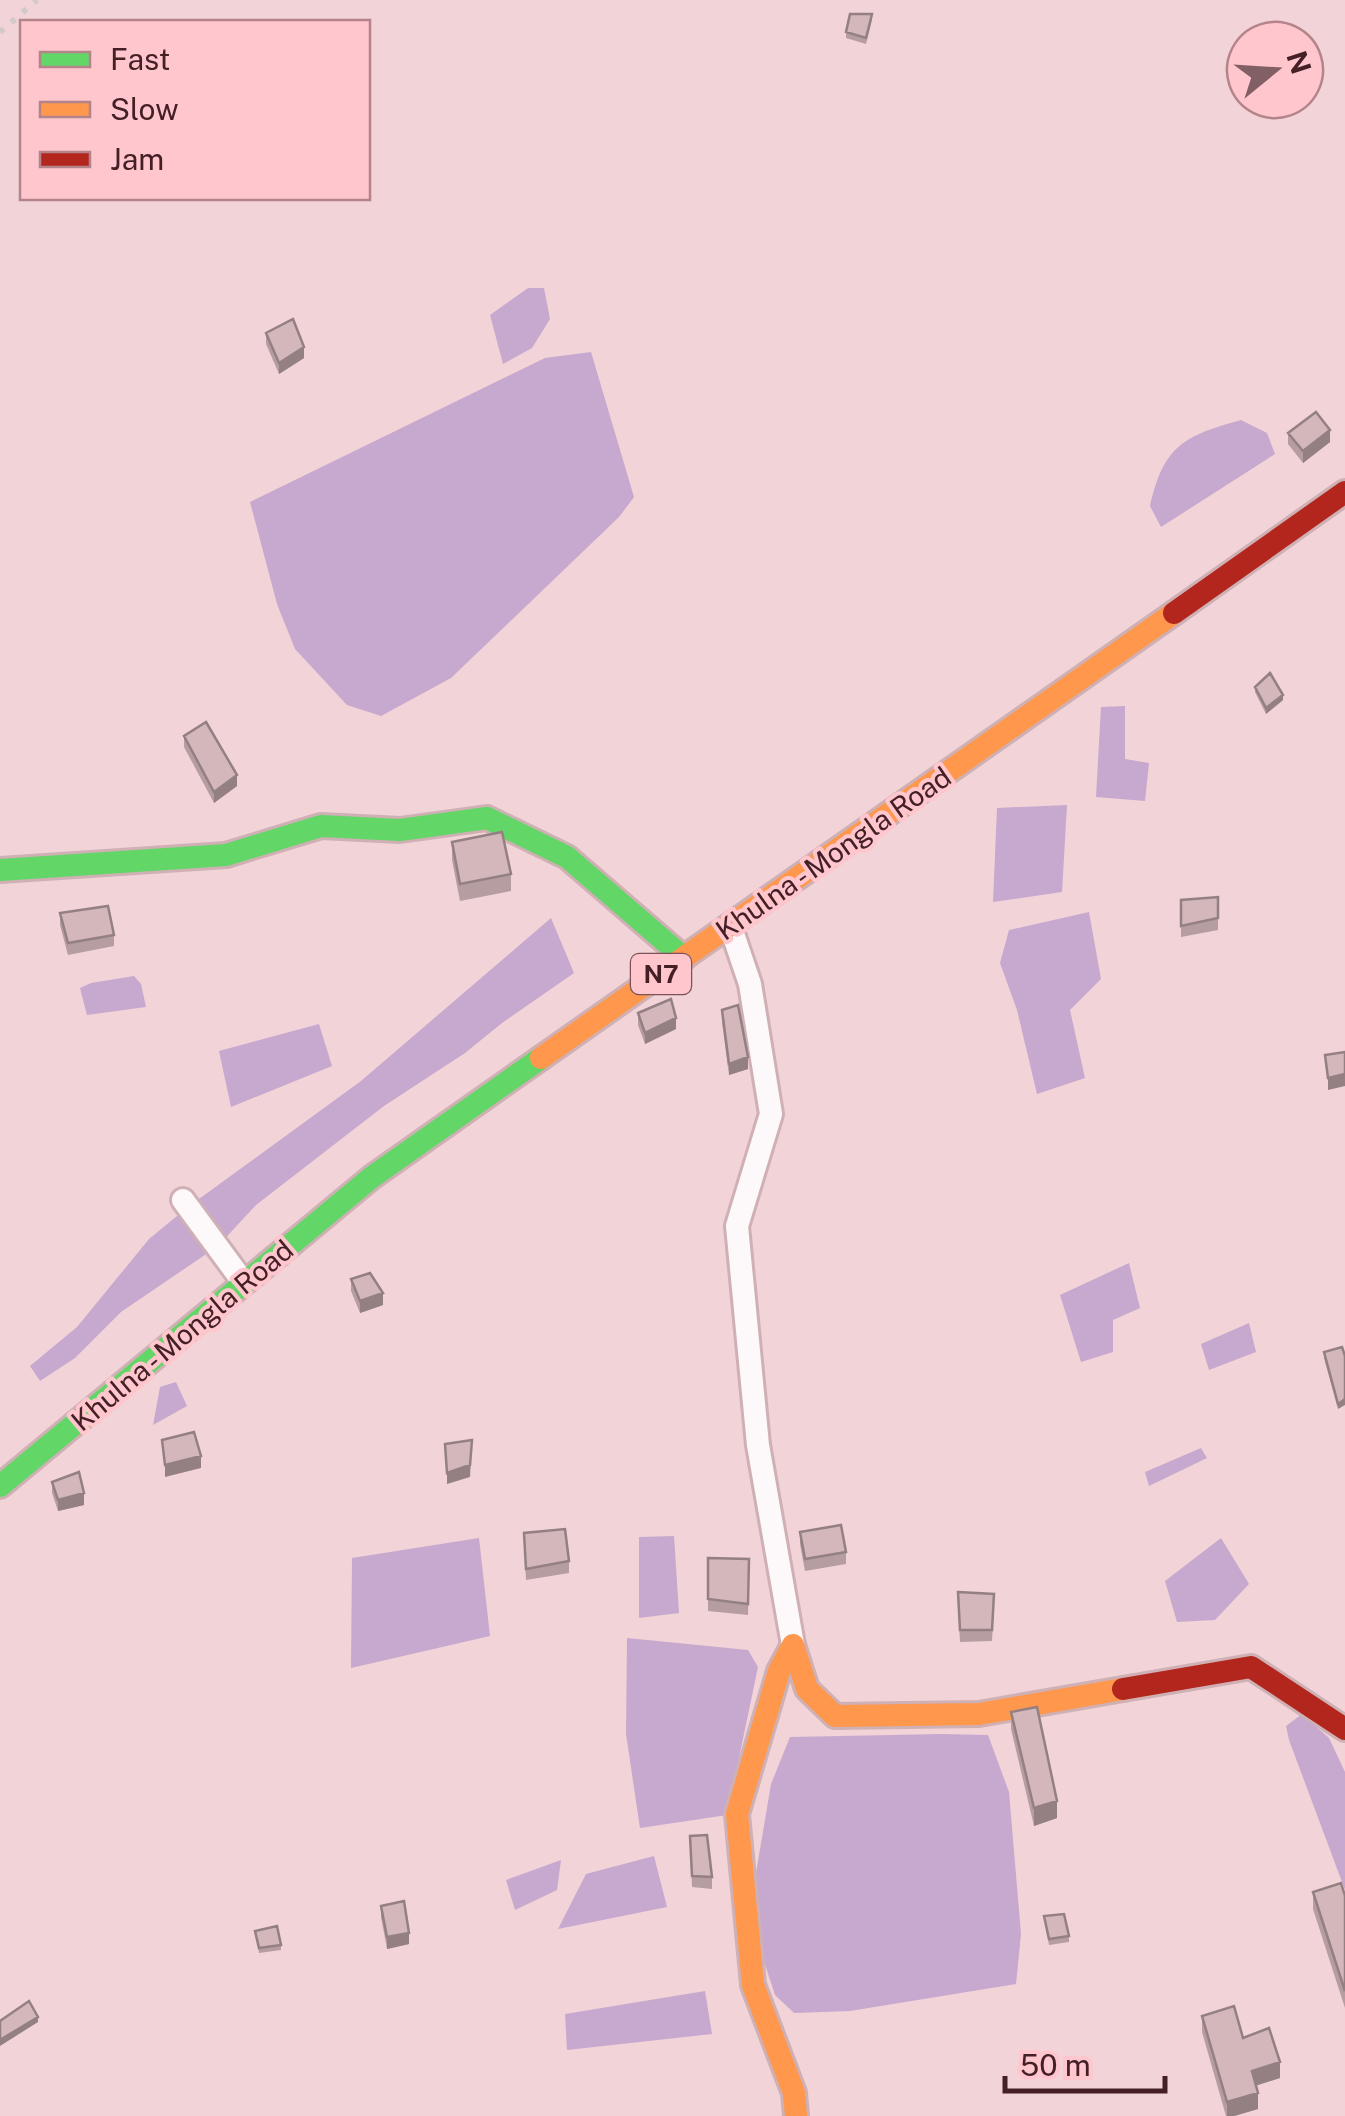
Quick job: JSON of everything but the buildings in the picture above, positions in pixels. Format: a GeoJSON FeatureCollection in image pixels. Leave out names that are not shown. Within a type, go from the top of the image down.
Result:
{"type":"FeatureCollection","features":[{"type":"Feature","properties":{"kind":"main road","name":"Khulna - Mongla Road"},"geometry":{"type":"LineString","coordinates":[[0,1486],[372,1177],[1345,492]]}},
{"type":"Feature","properties":{"kind":"main road"},"geometry":{"type":"LineString","coordinates":[[0,870],[226,855],[321,826],[400,830],[487,818],[566,857],[684,958]]}},
{"type":"Feature","properties":{"kind":"main road"},"geometry":{"type":"LineString","coordinates":[[793,1646],[807,1689],[835,1716],[980,1714],[1251,1667],[1345,1729]]}},
{"type":"Feature","properties":{"kind":"main road"},"geometry":{"type":"LineString","coordinates":[[793,1646],[779,1671],[737,1814],[753,1985],[794,2093],[796,2116]]}},
{"type":"Feature","properties":{"kind":"street"},"geometry":{"type":"LineString","coordinates":[[730,926],[750,984],[771,1114],[737,1226],[758,1445],[793,1646]]}},
{"type":"Feature","properties":{"kind":"street"},"geometry":{"type":"LineString","coordinates":[[183,1200],[244,1283]]}},
{"type":"Feature","properties":{"kind":"shaded area"},"geometry":{"type":"Polygon","coordinates":[[[528,288],[544,288],[550,319],[532,348],[503,364],[490,315],[528,288]]]}},
{"type":"Feature","properties":{"kind":"shaded area"},"geometry":{"type":"Polygon","coordinates":[[[591,352],[634,497],[619,517],[451,678],[381,716],[347,705],[295,649],[277,604],[250,502],[545,358],[591,352]]]}},
{"type":"Feature","properties":{"kind":"shaded area"},"geometry":{"type":"Polygon","coordinates":[[[1241,420],[1267,433],[1275,454],[1161,527],[1150,506],[1170,456],[1191,438],[1241,420]]]}},
{"type":"Feature","properties":{"kind":"shaded area"},"geometry":{"type":"Polygon","coordinates":[[[1125,706],[1125,759],[1149,763],[1145,801],[1096,797],[1101,707],[1125,706]]]}},
{"type":"Feature","properties":{"kind":"shaded area"},"geometry":{"type":"Polygon","coordinates":[[[1067,805],[1062,892],[993,902],[997,808],[1067,805]]]}},
{"type":"Feature","properties":{"kind":"shaded area"},"geometry":{"type":"Polygon","coordinates":[[[1089,912],[1101,979],[1070,1010],[1085,1078],[1037,1094],[1017,1010],[1000,963],[1009,930],[1089,912]]]}},
{"type":"Feature","properties":{"kind":"shaded area"},"geometry":{"type":"Polygon","coordinates":[[[551,918],[574,973],[465,1053],[384,1106],[256,1205],[218,1246],[121,1312],[75,1358],[40,1381],[30,1366],[77,1327],[149,1239],[361,1081],[551,918]]]}},
{"type":"Feature","properties":{"kind":"shaded area"},"geometry":{"type":"Polygon","coordinates":[[[134,976],[141,984],[146,1007],[87,1015],[80,988],[134,976]]]}},
{"type":"Feature","properties":{"kind":"shaded area"},"geometry":{"type":"Polygon","coordinates":[[[319,1024],[332,1066],[231,1107],[219,1051],[319,1024]]]}},
{"type":"Feature","properties":{"kind":"shaded area"},"geometry":{"type":"Polygon","coordinates":[[[1129,1263],[1140,1308],[1113,1320],[1113,1352],[1081,1362],[1060,1295],[1129,1263]]]}},
{"type":"Feature","properties":{"kind":"shaded area"},"geometry":{"type":"Polygon","coordinates":[[[1249,1323],[1256,1352],[1209,1370],[1201,1344],[1249,1323]]]}},
{"type":"Feature","properties":{"kind":"shaded area"},"geometry":{"type":"Polygon","coordinates":[[[176,1382],[187,1406],[153,1425],[160,1387],[176,1382]]]}},
{"type":"Feature","properties":{"kind":"shaded area"},"geometry":{"type":"Polygon","coordinates":[[[1201,1448],[1207,1458],[1149,1486],[1145,1472],[1201,1448]]]}},
{"type":"Feature","properties":{"kind":"shaded area"},"geometry":{"type":"Polygon","coordinates":[[[674,1536],[679,1613],[639,1618],[639,1537],[674,1536]]]}},
{"type":"Feature","properties":{"kind":"shaded area"},"geometry":{"type":"Polygon","coordinates":[[[479,1538],[490,1636],[351,1668],[352,1558],[479,1538]]]}},
{"type":"Feature","properties":{"kind":"shaded area"},"geometry":{"type":"Polygon","coordinates":[[[1221,1538],[1249,1584],[1215,1620],[1177,1622],[1165,1581],[1221,1538]]]}},
{"type":"Feature","properties":{"kind":"shaded area"},"geometry":{"type":"Polygon","coordinates":[[[627,1638],[748,1650],[758,1667],[727,1815],[640,1828],[626,1734],[627,1638]]]}},
{"type":"Feature","properties":{"kind":"shaded area"},"geometry":{"type":"Polygon","coordinates":[[[1302,1714],[1329,1738],[1345,1772],[1345,1890],[1289,1740],[1286,1726],[1302,1714]]]}},
{"type":"Feature","properties":{"kind":"shaded area"},"geometry":{"type":"Polygon","coordinates":[[[988,1735],[1009,1792],[1021,1934],[1016,1984],[850,2011],[794,2013],[775,1995],[759,1946],[756,1873],[771,1784],[790,1737],[988,1735]]]}},
{"type":"Feature","properties":{"kind":"shaded area"},"geometry":{"type":"Polygon","coordinates":[[[654,1856],[667,1907],[558,1929],[586,1874],[654,1856]]]}},
{"type":"Feature","properties":{"kind":"shaded area"},"geometry":{"type":"Polygon","coordinates":[[[561,1860],[557,1890],[515,1910],[506,1880],[561,1860]]]}},
{"type":"Feature","properties":{"kind":"shaded area"},"geometry":{"type":"Polygon","coordinates":[[[705,1991],[712,2034],[567,2050],[565,2014],[705,1991]]]}},
{"type":"Feature","properties":{"kind":"railway"},"geometry":{"type":"LineString","coordinates":[[0,32],[37,0]]}},
{"type":"Feature","properties":{"kind":"traffic: fast"},"geometry":{"type":"LineString","coordinates":[[0,870],[226,855],[321,826],[400,830],[487,818],[567,857],[684,958]]}},
{"type":"Feature","properties":{"kind":"traffic: fast"},"geometry":{"type":"LineString","coordinates":[[0,1486],[372,1177],[541,1058]]}},
{"type":"Feature","properties":{"kind":"traffic: slow"},"geometry":{"type":"LineString","coordinates":[[541,1058],[1174,613]]}},
{"type":"Feature","properties":{"kind":"traffic: slow"},"geometry":{"type":"LineString","coordinates":[[796,2116],[794,2093],[753,1985],[737,1814],[779,1671],[793,1645],[807,1689],[835,1716],[979,1714],[1123,1689]]}},
{"type":"Feature","properties":{"kind":"traffic: jam"},"geometry":{"type":"LineString","coordinates":[[1174,613],[1345,492]]}},
{"type":"Feature","properties":{"kind":"traffic: jam"},"geometry":{"type":"LineString","coordinates":[[1123,1689],[1251,1667],[1345,1729]]}}]}
